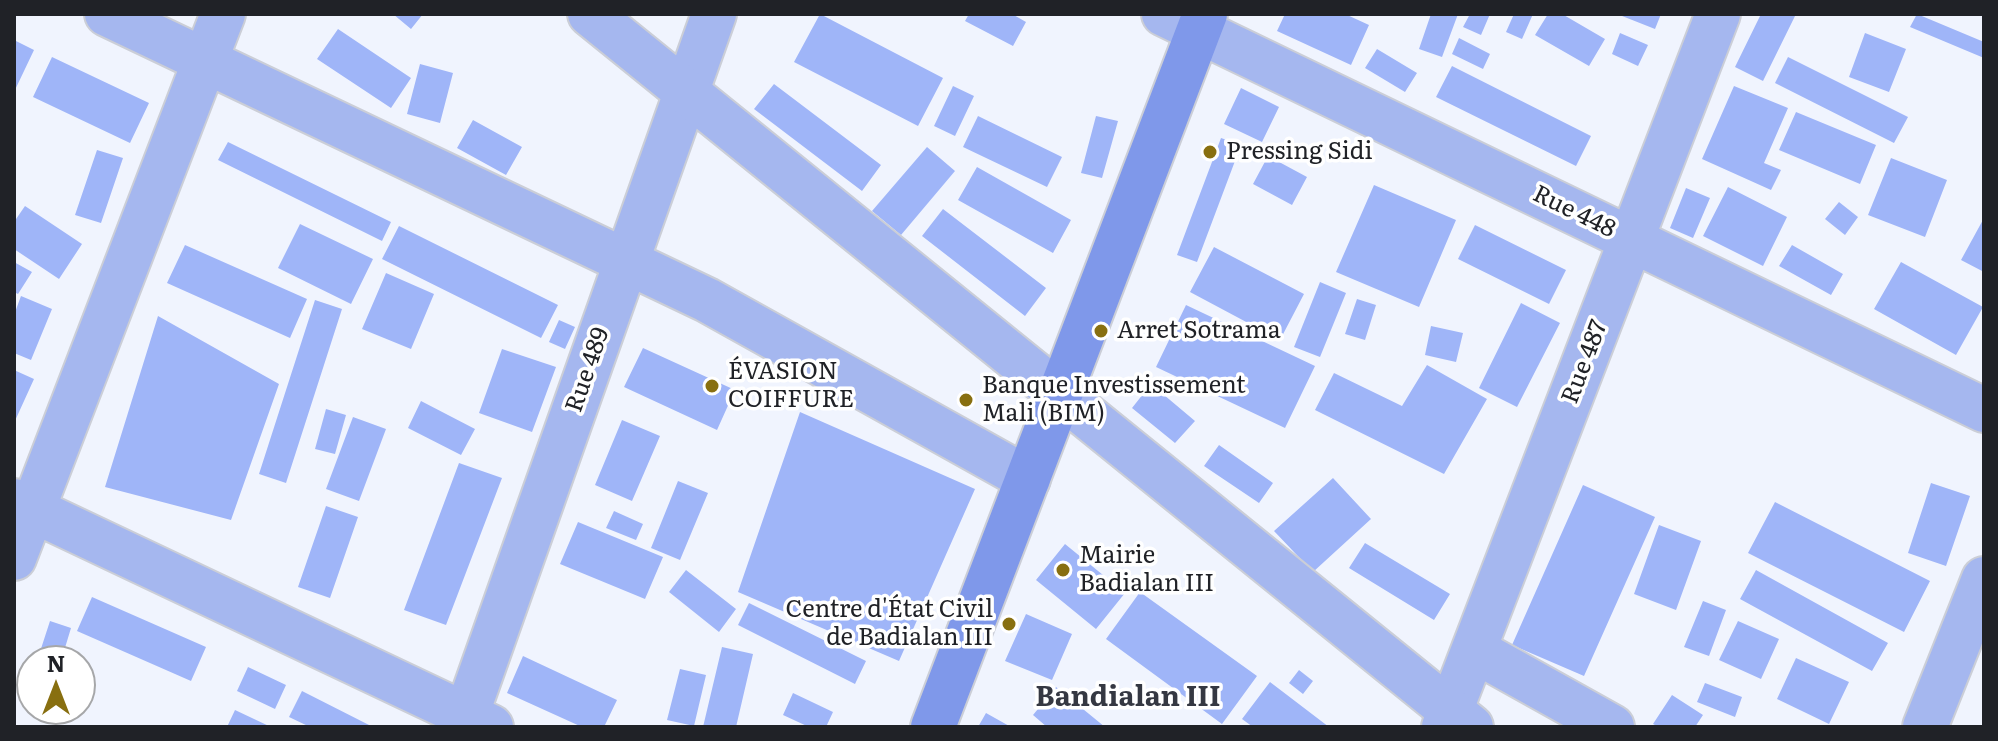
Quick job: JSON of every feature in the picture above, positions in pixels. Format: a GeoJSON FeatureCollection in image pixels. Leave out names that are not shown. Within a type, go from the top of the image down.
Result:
{"type":"FeatureCollection","features":[{"type":"Feature","properties":{"kind":"main road"},"geometry":{"type":"LineString","coordinates":[[933,727],[1059,397],[1189,20]]}},
{"type":"Feature","properties":{"kind":"street"},"geometry":{"type":"LineString","coordinates":[[107,14],[707,300],[1028,479]]}},
{"type":"Feature","properties":{"kind":"street"},"geometry":{"type":"LineString","coordinates":[[14,558],[23,506],[223,14]]}},
{"type":"Feature","properties":{"kind":"street"},"geometry":{"type":"LineString","coordinates":[[590,14],[1455,721]]}},
{"type":"Feature","properties":{"kind":"street","name":"Rue 489"},"geometry":{"type":"LineString","coordinates":[[473,723],[626,261],[714,14]]}},
{"type":"Feature","properties":{"kind":"street","name":"Rue 487"},"geometry":{"type":"LineString","coordinates":[[1455,721],[1474,650],[1718,14]]}},
{"type":"Feature","properties":{"kind":"street","name":"Rue 448"},"geometry":{"type":"LineString","coordinates":[[1189,20],[1984,410]]}},
{"type":"Feature","properties":{"kind":"street"},"geometry":{"type":"LineString","coordinates":[[23,506],[473,723]]}},
{"type":"Feature","properties":{"kind":"street"},"geometry":{"type":"LineString","coordinates":[[1925,727],[1984,579]]}},
{"type":"Feature","properties":{"kind":"street"},"geometry":{"type":"LineString","coordinates":[[1474,650],[1612,727]]}},
{"type":"Feature","properties":{"kind":"building"},"geometry":{"type":"Polygon","coordinates":[[[393,14],[423,14],[411,29],[393,14]]]}},
{"type":"Feature","properties":{"kind":"building"},"geometry":{"type":"Polygon","coordinates":[[[820,14],[943,78],[918,126],[794,62],[820,14]]]}},
{"type":"Feature","properties":{"kind":"building"},"geometry":{"type":"Polygon","coordinates":[[[969,14],[1012,14],[1026,22],[1013,46],[965,21],[969,14]]]}},
{"type":"Feature","properties":{"kind":"building"},"geometry":{"type":"Polygon","coordinates":[[[1285,14],[1345,14],[1369,25],[1351,65],[1277,31],[1285,14]]]}},
{"type":"Feature","properties":{"kind":"building"},"geometry":{"type":"Polygon","coordinates":[[[1431,14],[1458,14],[1442,57],[1419,49],[1431,14]]]}},
{"type":"Feature","properties":{"kind":"building"},"geometry":{"type":"Polygon","coordinates":[[[1470,14],[1490,14],[1481,35],[1463,27],[1470,14]]]}},
{"type":"Feature","properties":{"kind":"building"},"geometry":{"type":"Polygon","coordinates":[[[1514,14],[1533,14],[1522,39],[1506,32],[1514,14]]]}},
{"type":"Feature","properties":{"kind":"building"},"geometry":{"type":"Polygon","coordinates":[[[1548,14],[1562,14],[1605,39],[1589,66],[1535,35],[1548,14]]]}},
{"type":"Feature","properties":{"kind":"building"},"geometry":{"type":"Polygon","coordinates":[[[1617,14],[1661,14],[1655,29],[1617,14]]]}},
{"type":"Feature","properties":{"kind":"building"},"geometry":{"type":"Polygon","coordinates":[[[1761,14],[1796,14],[1763,81],[1735,67],[1761,14]]]}},
{"type":"Feature","properties":{"kind":"building"},"geometry":{"type":"Polygon","coordinates":[[[1917,14],[1984,42],[1984,58],[1910,27],[1917,14]]]}},
{"type":"Feature","properties":{"kind":"building"},"geometry":{"type":"Polygon","coordinates":[[[338,29],[411,78],[391,108],[317,59],[338,29]]]}},
{"type":"Feature","properties":{"kind":"building"},"geometry":{"type":"Polygon","coordinates":[[[1620,33],[1648,45],[1638,66],[1612,54],[1620,33]]]}},
{"type":"Feature","properties":{"kind":"building"},"geometry":{"type":"Polygon","coordinates":[[[1865,33],[1906,49],[1889,92],[1849,77],[1865,33]]]}},
{"type":"Feature","properties":{"kind":"building"},"geometry":{"type":"Polygon","coordinates":[[[1459,38],[1490,54],[1483,69],[1452,54],[1459,38]]]}},
{"type":"Feature","properties":{"kind":"building"},"geometry":{"type":"Polygon","coordinates":[[[14,40],[34,50],[14,92],[14,40]]]}},
{"type":"Feature","properties":{"kind":"building"},"geometry":{"type":"Polygon","coordinates":[[[1377,49],[1417,73],[1405,92],[1365,68],[1377,49]]]}},
{"type":"Feature","properties":{"kind":"building"},"geometry":{"type":"Polygon","coordinates":[[[52,57],[149,103],[130,143],[33,97],[52,57]]]}},
{"type":"Feature","properties":{"kind":"building"},"geometry":{"type":"Polygon","coordinates":[[[1788,57],[1908,117],[1894,143],[1775,83],[1788,57]]]}},
{"type":"Feature","properties":{"kind":"building"},"geometry":{"type":"Polygon","coordinates":[[[420,64],[453,73],[440,123],[407,114],[420,64]]]}},
{"type":"Feature","properties":{"kind":"building"},"geometry":{"type":"Polygon","coordinates":[[[1452,66],[1591,136],[1576,166],[1436,97],[1452,66]]]}},
{"type":"Feature","properties":{"kind":"building"},"geometry":{"type":"Polygon","coordinates":[[[774,84],[881,165],[862,191],[754,109],[774,84]]]}},
{"type":"Feature","properties":{"kind":"building"},"geometry":{"type":"Polygon","coordinates":[[[953,86],[974,96],[955,136],[934,126],[953,86]]]}},
{"type":"Feature","properties":{"kind":"building"},"geometry":{"type":"Polygon","coordinates":[[[1734,86],[1788,108],[1764,163],[1781,170],[1771,190],[1702,159],[1734,86]]]}},
{"type":"Feature","properties":{"kind":"building"},"geometry":{"type":"Polygon","coordinates":[[[1241,88],[1279,107],[1262,142],[1224,124],[1241,88]]]}},
{"type":"Feature","properties":{"kind":"building"},"geometry":{"type":"Polygon","coordinates":[[[1796,112],[1876,145],[1860,184],[1779,150],[1796,112]]]}},
{"type":"Feature","properties":{"kind":"building"},"geometry":{"type":"Polygon","coordinates":[[[978,116],[1062,157],[1047,187],[963,147],[978,116]]]}},
{"type":"Feature","properties":{"kind":"building"},"geometry":{"type":"Polygon","coordinates":[[[1096,116],[1118,121],[1102,178],[1081,173],[1096,116]]]}},
{"type":"Feature","properties":{"kind":"building"},"geometry":{"type":"Polygon","coordinates":[[[473,120],[522,147],[506,175],[457,148],[473,120]]]}},
{"type":"Feature","properties":{"kind":"building"},"geometry":{"type":"Polygon","coordinates":[[[1221,138],[1241,145],[1197,262],[1177,255],[1221,138]]]}},
{"type":"Feature","properties":{"kind":"building"},"geometry":{"type":"Polygon","coordinates":[[[228,142],[391,222],[382,241],[218,160],[228,142]]]}},
{"type":"Feature","properties":{"kind":"building"},"geometry":{"type":"Polygon","coordinates":[[[927,147],[955,171],[901,235],[872,211],[927,147]]]}},
{"type":"Feature","properties":{"kind":"building"},"geometry":{"type":"Polygon","coordinates":[[[97,150],[123,158],[101,223],[75,215],[97,150]]]}},
{"type":"Feature","properties":{"kind":"building"},"geometry":{"type":"Polygon","coordinates":[[[1268,156],[1307,177],[1292,205],[1253,184],[1268,156]]]}},
{"type":"Feature","properties":{"kind":"building"},"geometry":{"type":"Polygon","coordinates":[[[1891,158],[1947,180],[1925,237],[1868,215],[1891,158]]]}},
{"type":"Feature","properties":{"kind":"building"},"geometry":{"type":"Polygon","coordinates":[[[977,167],[1071,220],[1053,253],[958,200],[977,167]]]}},
{"type":"Feature","properties":{"kind":"building"},"geometry":{"type":"Polygon","coordinates":[[[1374,185],[1456,220],[1419,307],[1336,272],[1374,185]]]}},
{"type":"Feature","properties":{"kind":"building"},"geometry":{"type":"Polygon","coordinates":[[[1728,187],[1787,217],[1763,266],[1703,236],[1728,187]]]}},
{"type":"Feature","properties":{"kind":"building"},"geometry":{"type":"Polygon","coordinates":[[[1686,188],[1710,198],[1693,238],[1670,228],[1686,188]]]}},
{"type":"Feature","properties":{"kind":"building"},"geometry":{"type":"Polygon","coordinates":[[[1839,202],[1858,217],[1845,235],[1825,219],[1839,202]]]}},
{"type":"Feature","properties":{"kind":"building"},"geometry":{"type":"Polygon","coordinates":[[[25,206],[82,244],[59,279],[14,249],[14,222],[25,206]]]}},
{"type":"Feature","properties":{"kind":"building"},"geometry":{"type":"Polygon","coordinates":[[[943,209],[1046,288],[1025,316],[922,236],[943,209]]]}},
{"type":"Feature","properties":{"kind":"building"},"geometry":{"type":"Polygon","coordinates":[[[1984,218],[1984,272],[1961,260],[1984,218]]]}},
{"type":"Feature","properties":{"kind":"building"},"geometry":{"type":"Polygon","coordinates":[[[300,224],[373,259],[351,304],[278,268],[300,224]]]}},
{"type":"Feature","properties":{"kind":"building"},"geometry":{"type":"Polygon","coordinates":[[[1475,225],[1566,270],[1549,304],[1458,259],[1475,225]]]}},
{"type":"Feature","properties":{"kind":"building"},"geometry":{"type":"Polygon","coordinates":[[[399,226],[558,305],[541,338],[382,259],[399,226]]]}},
{"type":"Feature","properties":{"kind":"building"},"geometry":{"type":"Polygon","coordinates":[[[185,245],[307,299],[290,338],[167,283],[185,245]]]}},
{"type":"Feature","properties":{"kind":"building"},"geometry":{"type":"Polygon","coordinates":[[[1792,245],[1843,274],[1831,295],[1779,266],[1792,245]]]}},
{"type":"Feature","properties":{"kind":"building"},"geometry":{"type":"Polygon","coordinates":[[[1214,247],[1304,294],[1280,340],[1190,292],[1214,247]]]}},
{"type":"Feature","properties":{"kind":"building"},"geometry":{"type":"Polygon","coordinates":[[[14,262],[32,272],[18,294],[14,292],[14,262]]]}},
{"type":"Feature","properties":{"kind":"building"},"geometry":{"type":"Polygon","coordinates":[[[1901,262],[1983,307],[1956,355],[1874,309],[1901,262]]]}},
{"type":"Feature","properties":{"kind":"building"},"geometry":{"type":"Polygon","coordinates":[[[386,273],[434,294],[411,349],[362,329],[386,273]]]}},
{"type":"Feature","properties":{"kind":"building"},"geometry":{"type":"Polygon","coordinates":[[[1320,282],[1346,293],[1320,357],[1294,347],[1320,282]]]}},
{"type":"Feature","properties":{"kind":"building"},"geometry":{"type":"Polygon","coordinates":[[[21,296],[52,309],[31,360],[14,353],[14,315],[21,296]]]}},
{"type":"Feature","properties":{"kind":"building"},"geometry":{"type":"Polygon","coordinates":[[[1357,299],[1376,305],[1365,340],[1345,334],[1357,299]]]}},
{"type":"Feature","properties":{"kind":"building"},"geometry":{"type":"Polygon","coordinates":[[[315,300],[342,309],[286,483],[259,474],[315,300]]]}},
{"type":"Feature","properties":{"kind":"building"},"geometry":{"type":"Polygon","coordinates":[[[1521,303],[1560,323],[1517,407],[1479,388],[1521,303]]]}},
{"type":"Feature","properties":{"kind":"building"},"geometry":{"type":"Polygon","coordinates":[[[1186,305],[1315,366],[1285,428],[1156,367],[1186,305]]]}},
{"type":"Feature","properties":{"kind":"building"},"geometry":{"type":"Polygon","coordinates":[[[158,316],[279,384],[231,520],[105,487],[158,316]]]}},
{"type":"Feature","properties":{"kind":"building"},"geometry":{"type":"Polygon","coordinates":[[[559,320],[575,327],[565,349],[549,342],[559,320]]]}},
{"type":"Feature","properties":{"kind":"building"},"geometry":{"type":"Polygon","coordinates":[[[1431,326],[1463,333],[1456,362],[1425,355],[1431,326]]]}},
{"type":"Feature","properties":{"kind":"building"},"geometry":{"type":"Polygon","coordinates":[[[643,348],[735,390],[717,430],[624,387],[643,348]]]}},
{"type":"Feature","properties":{"kind":"building"},"geometry":{"type":"Polygon","coordinates":[[[502,349],[556,367],[532,432],[479,413],[502,349]]]}},
{"type":"Feature","properties":{"kind":"building"},"geometry":{"type":"Polygon","coordinates":[[[1427,365],[1487,399],[1444,474],[1315,410],[1334,373],[1402,406],[1427,365]]]}},
{"type":"Feature","properties":{"kind":"building"},"geometry":{"type":"Polygon","coordinates":[[[14,370],[34,379],[14,423],[14,370]]]}},
{"type":"Feature","properties":{"kind":"building"},"geometry":{"type":"Polygon","coordinates":[[[1151,384],[1195,421],[1175,443],[1132,408],[1151,384]]]}},
{"type":"Feature","properties":{"kind":"building"},"geometry":{"type":"Polygon","coordinates":[[[421,401],[475,429],[461,455],[408,428],[421,401]]]}},
{"type":"Feature","properties":{"kind":"building"},"geometry":{"type":"Polygon","coordinates":[[[326,409],[346,415],[335,454],[315,449],[326,409]]]}},
{"type":"Feature","properties":{"kind":"building"},"geometry":{"type":"Polygon","coordinates":[[[800,412],[975,489],[899,661],[738,592],[800,412]]]}},
{"type":"Feature","properties":{"kind":"building"},"geometry":{"type":"Polygon","coordinates":[[[353,417],[386,429],[359,501],[326,489],[353,417]]]}},
{"type":"Feature","properties":{"kind":"building"},"geometry":{"type":"Polygon","coordinates":[[[622,420],[660,436],[632,501],[595,485],[622,420]]]}},
{"type":"Feature","properties":{"kind":"building"},"geometry":{"type":"Polygon","coordinates":[[[1219,445],[1273,483],[1259,503],[1204,466],[1219,445]]]}},
{"type":"Feature","properties":{"kind":"building"},"geometry":{"type":"Polygon","coordinates":[[[459,463],[502,478],[446,625],[404,610],[459,463]]]}},
{"type":"Feature","properties":{"kind":"building"},"geometry":{"type":"Polygon","coordinates":[[[1333,478],[1371,519],[1313,572],[1274,531],[1333,478]]]}},
{"type":"Feature","properties":{"kind":"building"},"geometry":{"type":"Polygon","coordinates":[[[678,481],[708,493],[680,560],[651,548],[678,481]]]}},
{"type":"Feature","properties":{"kind":"building"},"geometry":{"type":"Polygon","coordinates":[[[1931,483],[1970,496],[1946,566],[1908,553],[1931,483]]]}},
{"type":"Feature","properties":{"kind":"building"},"geometry":{"type":"Polygon","coordinates":[[[1583,485],[1655,517],[1584,676],[1512,645],[1583,485]]]}},
{"type":"Feature","properties":{"kind":"building"},"geometry":{"type":"Polygon","coordinates":[[[1775,502],[1930,581],[1904,632],[1748,553],[1775,502]]]}},
{"type":"Feature","properties":{"kind":"building"},"geometry":{"type":"Polygon","coordinates":[[[326,506],[358,517],[330,598],[298,587],[326,506]]]}},
{"type":"Feature","properties":{"kind":"building"},"geometry":{"type":"Polygon","coordinates":[[[614,511],[643,524],[636,540],[606,528],[614,511]]]}},
{"type":"Feature","properties":{"kind":"building"},"geometry":{"type":"Polygon","coordinates":[[[578,522],[663,557],[645,599],[560,564],[578,522]]]}},
{"type":"Feature","properties":{"kind":"building"},"geometry":{"type":"Polygon","coordinates":[[[1659,525],[1701,541],[1676,610],[1634,594],[1659,525]]]}},
{"type":"Feature","properties":{"kind":"building"},"geometry":{"type":"Polygon","coordinates":[[[1365,543],[1450,594],[1434,620],[1349,568],[1365,543]]]}},
{"type":"Feature","properties":{"kind":"building"},"geometry":{"type":"Polygon","coordinates":[[[1065,544],[1125,593],[1096,629],[1036,580],[1065,544]]]}},
{"type":"Feature","properties":{"kind":"building"},"geometry":{"type":"Polygon","coordinates":[[[686,570],[736,609],[719,632],[669,592],[686,570]]]}},
{"type":"Feature","properties":{"kind":"building"},"geometry":{"type":"Polygon","coordinates":[[[1756,570],[1888,643],[1872,671],[1740,599],[1756,570]]]}},
{"type":"Feature","properties":{"kind":"building"},"geometry":{"type":"Polygon","coordinates":[[[1140,592],[1257,676],[1222,724],[1106,639],[1140,592]]]}},
{"type":"Feature","properties":{"kind":"building"},"geometry":{"type":"Polygon","coordinates":[[[92,597],[206,647],[191,681],[77,631],[92,597]]]}},
{"type":"Feature","properties":{"kind":"building"},"geometry":{"type":"Polygon","coordinates":[[[1703,601],[1726,610],[1709,656],[1684,647],[1703,601]]]}},
{"type":"Feature","properties":{"kind":"building"},"geometry":{"type":"Polygon","coordinates":[[[749,603],[866,661],[855,684],[738,625],[749,603]]]}},
{"type":"Feature","properties":{"kind":"building"},"geometry":{"type":"Polygon","coordinates":[[[1026,614],[1072,634],[1052,680],[1005,661],[1026,614]]]}},
{"type":"Feature","properties":{"kind":"building"},"geometry":{"type":"Polygon","coordinates":[[[50,621],[71,628],[66,645],[42,645],[50,621]]]}},
{"type":"Feature","properties":{"kind":"building"},"geometry":{"type":"Polygon","coordinates":[[[1738,621],[1779,639],[1761,679],[1719,660],[1738,621]]]}},
{"type":"Feature","properties":{"kind":"building"},"geometry":{"type":"Polygon","coordinates":[[[722,647],[753,654],[736,727],[703,727],[722,647]]]}},
{"type":"Feature","properties":{"kind":"building"},"geometry":{"type":"Polygon","coordinates":[[[523,656],[617,700],[604,727],[582,727],[507,693],[523,656]]]}},
{"type":"Feature","properties":{"kind":"building"},"geometry":{"type":"Polygon","coordinates":[[[1796,658],[1849,682],[1829,724],[1777,699],[1796,658]]]}},
{"type":"Feature","properties":{"kind":"building"},"geometry":{"type":"Polygon","coordinates":[[[248,667],[286,685],[275,709],[237,691],[248,667]]]}},
{"type":"Feature","properties":{"kind":"building"},"geometry":{"type":"Polygon","coordinates":[[[680,669],[706,675],[694,726],[667,720],[680,669]]]}},
{"type":"Feature","properties":{"kind":"building"},"geometry":{"type":"Polygon","coordinates":[[[1299,670],[1313,681],[1303,694],[1289,683],[1299,670]]]}},
{"type":"Feature","properties":{"kind":"building"},"geometry":{"type":"Polygon","coordinates":[[[1270,682],[1329,727],[1253,727],[1242,719],[1270,682]]]}},
{"type":"Feature","properties":{"kind":"building"},"geometry":{"type":"Polygon","coordinates":[[[1705,683],[1742,697],[1735,717],[1697,702],[1705,683]]]}},
{"type":"Feature","properties":{"kind":"building"},"geometry":{"type":"Polygon","coordinates":[[[1056,687],[1105,727],[1047,727],[1033,715],[1056,687]]]}},
{"type":"Feature","properties":{"kind":"building"},"geometry":{"type":"Polygon","coordinates":[[[302,691],[373,727],[310,727],[289,717],[302,691]]]}},
{"type":"Feature","properties":{"kind":"building"},"geometry":{"type":"Polygon","coordinates":[[[793,693],[833,712],[826,727],[809,727],[783,715],[793,693]]]}},
{"type":"Feature","properties":{"kind":"building"},"geometry":{"type":"Polygon","coordinates":[[[1672,695],[1703,715],[1695,727],[1659,727],[1653,724],[1672,695]]]}},
{"type":"Feature","properties":{"kind":"building"},"geometry":{"type":"Polygon","coordinates":[[[235,710],[271,727],[227,727],[235,710]]]}},
{"type":"Feature","properties":{"kind":"building"},"geometry":{"type":"Polygon","coordinates":[[[986,713],[1011,727],[978,727],[986,713]]]}},
{"type":"Feature","properties":{"kind":"place","name":"Pressing Sidi"},"geometry":{"type":"Point","coordinates":[1210,152]}},
{"type":"Feature","properties":{"kind":"place","name":"Arret Sotrama"},"geometry":{"type":"Point","coordinates":[1101,331]}},
{"type":"Feature","properties":{"kind":"place","name":"ÉVASION COIFFURE"},"geometry":{"type":"Point","coordinates":[712,386]}},
{"type":"Feature","properties":{"kind":"place","name":"Banque Investissement Mali (BIM)"},"geometry":{"type":"Point","coordinates":[966,400]}},
{"type":"Feature","properties":{"kind":"place","name":"Mairie Badialan III"},"geometry":{"type":"Point","coordinates":[1063,570]}},
{"type":"Feature","properties":{"kind":"place","name":"Centre d'État Civil de Badialan III"},"geometry":{"type":"Point","coordinates":[1009,624]}},
{"type":"Feature","properties":{"kind":"district","name":"Bandialan III"},"geometry":{"type":"Point","coordinates":[1128,698]}}]}
